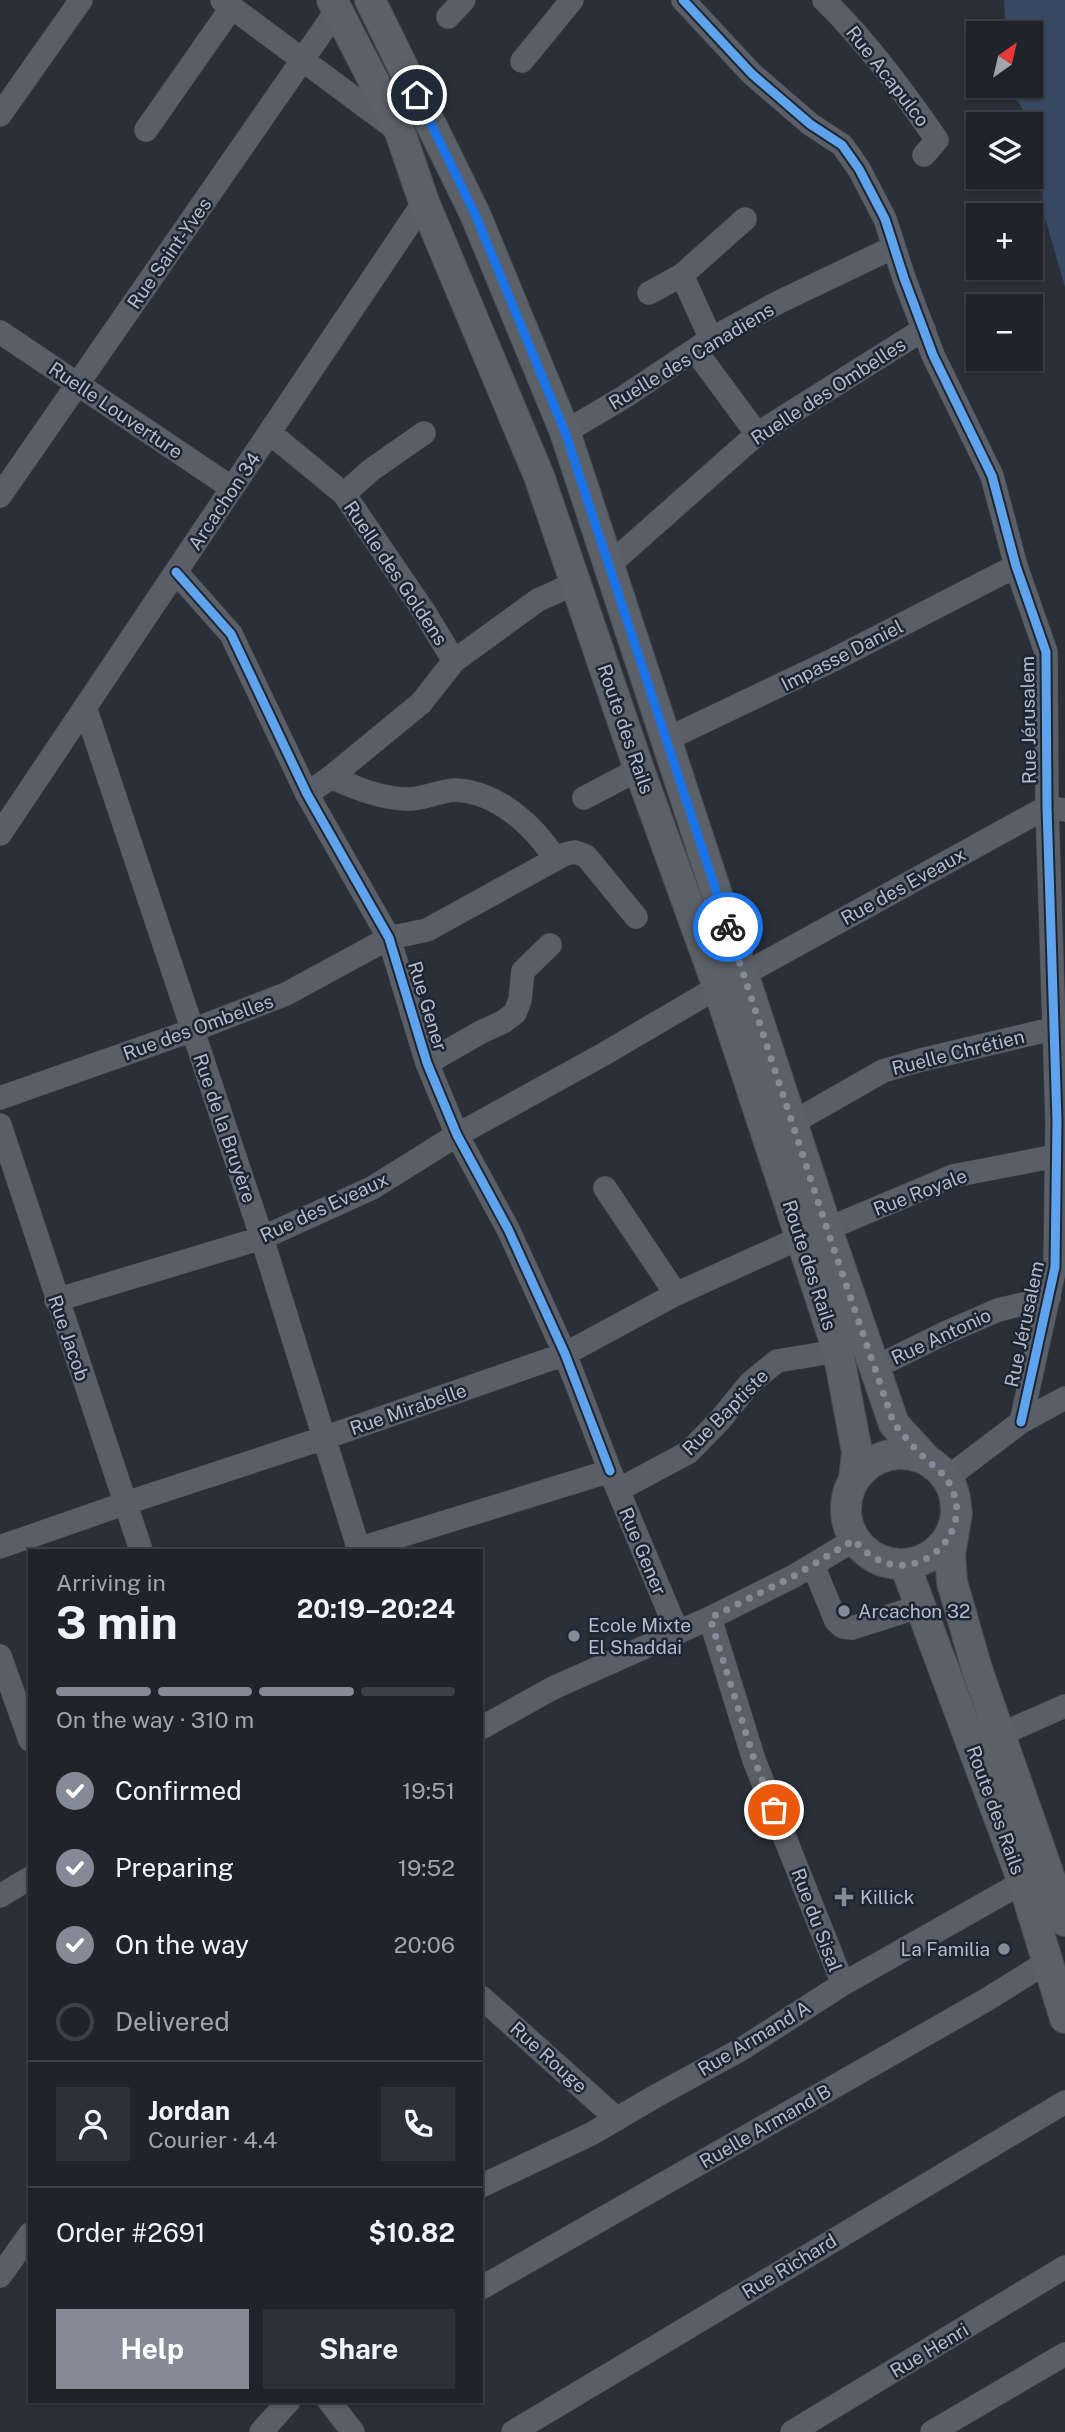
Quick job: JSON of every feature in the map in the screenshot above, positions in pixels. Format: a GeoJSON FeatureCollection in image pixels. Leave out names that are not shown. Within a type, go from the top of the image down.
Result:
{"type":"FeatureCollection","features":[{"type":"Feature","properties":{"kind":"main road","name":"Route des Rails"},"geometry":{"type":"LineString","coordinates":[[370,0],[475,214],[565,432],[665,740],[731,981],[814,1233],[876,1367],[894,1424],[937,1469]]}},
{"type":"Feature","properties":{"kind":"main road","name":"Route des Rails"},"geometry":{"type":"LineString","coordinates":[[335,5],[400,132],[424,202],[539,476],[639,769],[792,1123],[857,1452],[854,1479]]}},
{"type":"Feature","properties":{"kind":"main road"},"geometry":{"type":"LineString","coordinates":[[903,1454],[937,1469],[955,1495],[957,1513],[953,1529],[940,1548],[921,1561],[905,1565],[890,1564],[864,1551],[854,1540],[847,1525],[845,1509],[847,1493],[865,1466],[879,1458],[903,1454]]}},
{"type":"Feature","properties":{"kind":"main road","name":"Route des Rails"},"geometry":{"type":"LineString","coordinates":[[957,1513],[950,1553],[952,1583],[999,1735],[1062,1905]]}},
{"type":"Feature","properties":{"kind":"main road","name":"Route des Rails"},"geometry":{"type":"LineString","coordinates":[[905,1565],[1023,1882],[1065,2018]]}},
{"type":"Feature","properties":{"kind":"street"},"geometry":{"type":"LineString","coordinates":[[0,115],[80,0]]}},
{"type":"Feature","properties":{"kind":"street"},"geometry":{"type":"LineString","coordinates":[[448,17],[464,0]]}},
{"type":"Feature","properties":{"kind":"street"},"geometry":{"type":"LineString","coordinates":[[522,61],[572,0]]}},
{"type":"Feature","properties":{"kind":"street","name":"Rue Jérusalem"},"geometry":{"type":"LineString","coordinates":[[684,0],[752,74],[810,124],[842,145],[859,169],[885,219],[933,355],[992,477],[1016,566],[1046,652],[1056,809],[1052,1029],[1056,1156],[1061,1190],[1055,1267],[1021,1422]]}},
{"type":"Feature","properties":{"kind":"street","name":"Rue Acapulco"},"geometry":{"type":"LineString","coordinates":[[824,0],[885,68],[937,140],[924,155]]}},
{"type":"Feature","properties":{"kind":"street"},"geometry":{"type":"LineString","coordinates":[[146,130],[227,4],[400,132]]}},
{"type":"Feature","properties":{"kind":"street","name":"Rue Saint-Yves"},"geometry":{"type":"LineString","coordinates":[[0,496],[303,60],[335,5]]}},
{"type":"Feature","properties":{"kind":"street","name":"Arcachon 34"},"geometry":{"type":"LineString","coordinates":[[0,834],[424,202]]}},
{"type":"Feature","properties":{"kind":"street"},"geometry":{"type":"LineString","coordinates":[[649,293],[682,275],[744,219]]}},
{"type":"Feature","properties":{"kind":"street","name":"Ruelle des Canadiens"},"geometry":{"type":"LineString","coordinates":[[565,432],[703,345],[779,302],[894,247]]}},
{"type":"Feature","properties":{"kind":"street"},"geometry":{"type":"LineString","coordinates":[[682,275],[703,345],[757,434]]}},
{"type":"Feature","properties":{"kind":"street","name":"Ruelle des Ombelles"},"geometry":{"type":"LineString","coordinates":[[608,566],[757,434],[924,329]]}},
{"type":"Feature","properties":{"kind":"street","name":"Ruelle Louverture"},"geometry":{"type":"LineString","coordinates":[[0,332],[232,488]]}},
{"type":"Feature","properties":{"kind":"street","name":"Ruelle des Goldens"},"geometry":{"type":"LineString","coordinates":[[270,433],[344,494],[425,613],[454,662]]}},
{"type":"Feature","properties":{"kind":"street"},"geometry":{"type":"LineString","coordinates":[[344,494],[371,470],[424,433]]}},
{"type":"Feature","properties":{"kind":"street","name":"Impasse Daniel"},"geometry":{"type":"LineString","coordinates":[[665,740],[833,660],[1016,566]]}},
{"type":"Feature","properties":{"kind":"street","name":"Rue Gener"},"geometry":{"type":"LineString","coordinates":[[176,572],[231,634],[307,794],[388,938],[427,1063],[457,1135],[508,1229],[565,1354],[677,1631]]}},
{"type":"Feature","properties":{"kind":"street"},"geometry":{"type":"LineString","coordinates":[[307,794],[421,703],[454,662],[538,600],[576,583]]}},
{"type":"Feature","properties":{"kind":"street","name":"Rue de la Bruyère"},"geometry":{"type":"LineString","coordinates":[[85,707],[262,1238],[359,1549]]}},
{"type":"Feature","properties":{"kind":"street"},"geometry":{"type":"LineString","coordinates":[[584,798],[639,769]]}},
{"type":"Feature","properties":{"kind":"street"},"geometry":{"type":"LineString","coordinates":[[331,777],[371,793],[408,799],[453,790],[487,797],[531,828],[544,841],[555,859],[575,852],[586,856],[636,917]]}},
{"type":"Feature","properties":{"kind":"street","name":"Rue des Eveaux"},"geometry":{"type":"LineString","coordinates":[[56,1300],[262,1238],[372,1188],[457,1135],[731,981],[1056,809]]}},
{"type":"Feature","properties":{"kind":"street","name":"Rue des Ombelles"},"geometry":{"type":"LineString","coordinates":[[0,1098],[286,994],[388,938],[427,930],[555,859]]}},
{"type":"Feature","properties":{"kind":"street"},"geometry":{"type":"LineString","coordinates":[[427,1063],[515,1013],[520,1000],[523,971],[550,945]]}},
{"type":"Feature","properties":{"kind":"street","name":"Ruelle Chrétien"},"geometry":{"type":"LineString","coordinates":[[792,1123],[883,1071],[1052,1029]]}},
{"type":"Feature","properties":{"kind":"street","name":"Rue Jacob"},"geometry":{"type":"LineString","coordinates":[[0,1125],[141,1549]]}},
{"type":"Feature","properties":{"kind":"street","name":"Rue Royale"},"geometry":{"type":"LineString","coordinates":[[814,1233],[953,1176],[1056,1156]]}},
{"type":"Feature","properties":{"kind":"street"},"geometry":{"type":"LineString","coordinates":[[605,1188],[676,1294]]}},
{"type":"Feature","properties":{"kind":"street","name":"Rue Mirabelle"},"geometry":{"type":"LineString","coordinates":[[0,1547],[565,1354],[676,1294],[814,1233]]}},
{"type":"Feature","properties":{"kind":"street","name":"Rue Antonio"},"geometry":{"type":"LineString","coordinates":[[876,1367],[945,1332],[998,1310],[1049,1298]]}},
{"type":"Feature","properties":{"kind":"street","name":"Rue Baptiste"},"geometry":{"type":"LineString","coordinates":[[614,1480],[688,1452],[720,1420],[750,1383],[777,1361],[838,1350]]}},
{"type":"Feature","properties":{"kind":"street"},"geometry":{"type":"LineString","coordinates":[[937,1469],[1065,1398]]}},
{"type":"Feature","properties":{"kind":"street"},"geometry":{"type":"LineString","coordinates":[[363,1549],[614,1480]]}},
{"type":"Feature","properties":{"kind":"street"},"geometry":{"type":"LineString","coordinates":[[483,1727],[553,1688],[710,1618],[813,1565],[854,1540]]}},
{"type":"Feature","properties":{"kind":"street"},"geometry":{"type":"LineString","coordinates":[[813,1565],[836,1621],[843,1627],[852,1628],[920,1606]]}},
{"type":"Feature","properties":{"kind":"street","name":"Rue du Sisal"},"geometry":{"type":"LineString","coordinates":[[710,1618],[754,1759],[843,1984]]}},
{"type":"Feature","properties":{"kind":"street"},"geometry":{"type":"LineString","coordinates":[[0,1656],[28,1734]]}},
{"type":"Feature","properties":{"kind":"street"},"geometry":{"type":"LineString","coordinates":[[999,1735],[1065,1706]]}},
{"type":"Feature","properties":{"kind":"street"},"geometry":{"type":"LineString","coordinates":[[0,1896],[28,1879]]}},
{"type":"Feature","properties":{"kind":"street","name":"Rue Armand A"},"geometry":{"type":"LineString","coordinates":[[483,2185],[591,2134],[740,2050],[843,1984],[1023,1882]]}},
{"type":"Feature","properties":{"kind":"street","name":"Ruelle Armand B"},"geometry":{"type":"LineString","coordinates":[[483,2287],[986,2000],[1047,1962]]}},
{"type":"Feature","properties":{"kind":"street","name":"Rue Rouge"},"geometry":{"type":"LineString","coordinates":[[483,1999],[617,2119]]}},
{"type":"Feature","properties":{"kind":"street","name":"Rue Richard"},"geometry":{"type":"LineString","coordinates":[[513,2432],[1065,2102]]}},
{"type":"Feature","properties":{"kind":"street"},"geometry":{"type":"LineString","coordinates":[[0,2276],[28,2237]]}},
{"type":"Feature","properties":{"kind":"street","name":"Rue Henri"},"geometry":{"type":"LineString","coordinates":[[792,2432],[1065,2267]]}},
{"type":"Feature","properties":{"kind":"street"},"geometry":{"type":"LineString","coordinates":[[932,2432],[1065,2354]]}},
{"type":"Feature","properties":{"kind":"street"},"geometry":{"type":"LineString","coordinates":[[261,2432],[287,2403]]}},
{"type":"Feature","properties":{"kind":"street"},"geometry":{"type":"LineString","coordinates":[[331,2403],[353,2432]]}},
{"type":"Feature","properties":{"kind":"water"},"geometry":{"type":"Polygon","coordinates":[[[1004,0],[1065,0],[1065,287],[1045,218],[1042,189],[1043,112],[1024,112],[1016,98],[1043,98],[1043,21],[1005,21],[1004,0]]]}},
{"type":"Feature","properties":{"kind":"cycle path"},"geometry":{"type":"LineString","coordinates":[[683,0],[752,74],[810,124],[842,145],[859,169],[885,219],[933,355],[992,476],[1016,566],[1046,652],[1047,807],[1057,1121],[1055,1267],[1021,1422]]}},
{"type":"Feature","properties":{"kind":"cycle path"},"geometry":{"type":"LineString","coordinates":[[176,572],[231,634],[307,794],[389,938],[427,1063],[457,1135],[508,1229],[565,1354],[610,1471]]}},
{"type":"Feature","properties":{"kind":"way so far"},"geometry":{"type":"LineString","coordinates":[[728,927],[894,1424],[947,1478],[955,1495],[957,1513],[946,1543],[921,1561],[905,1565],[890,1564],[864,1551],[854,1540],[794,1576],[710,1618],[754,1759],[774,1810]]}},
{"type":"Feature","properties":{"kind":"place","name":"Arcachon 32"},"geometry":{"type":"Point","coordinates":[844,1611]}},
{"type":"Feature","properties":{"kind":"place","name":"Ecole Mixte El Shaddai"},"geometry":{"type":"Point","coordinates":[574,1636]}},
{"type":"Feature","properties":{"kind":"place","name":"Killick"},"geometry":{"type":"Point","coordinates":[844,1897]}},
{"type":"Feature","properties":{"kind":"place","name":"La Familia"},"geometry":{"type":"Point","coordinates":[1004,1949]}},
{"type":"Feature","properties":{"kind":"route"},"geometry":{"type":"LineString","coordinates":[[417,95],[475,214],[565,432],[728,927]]}}]}
